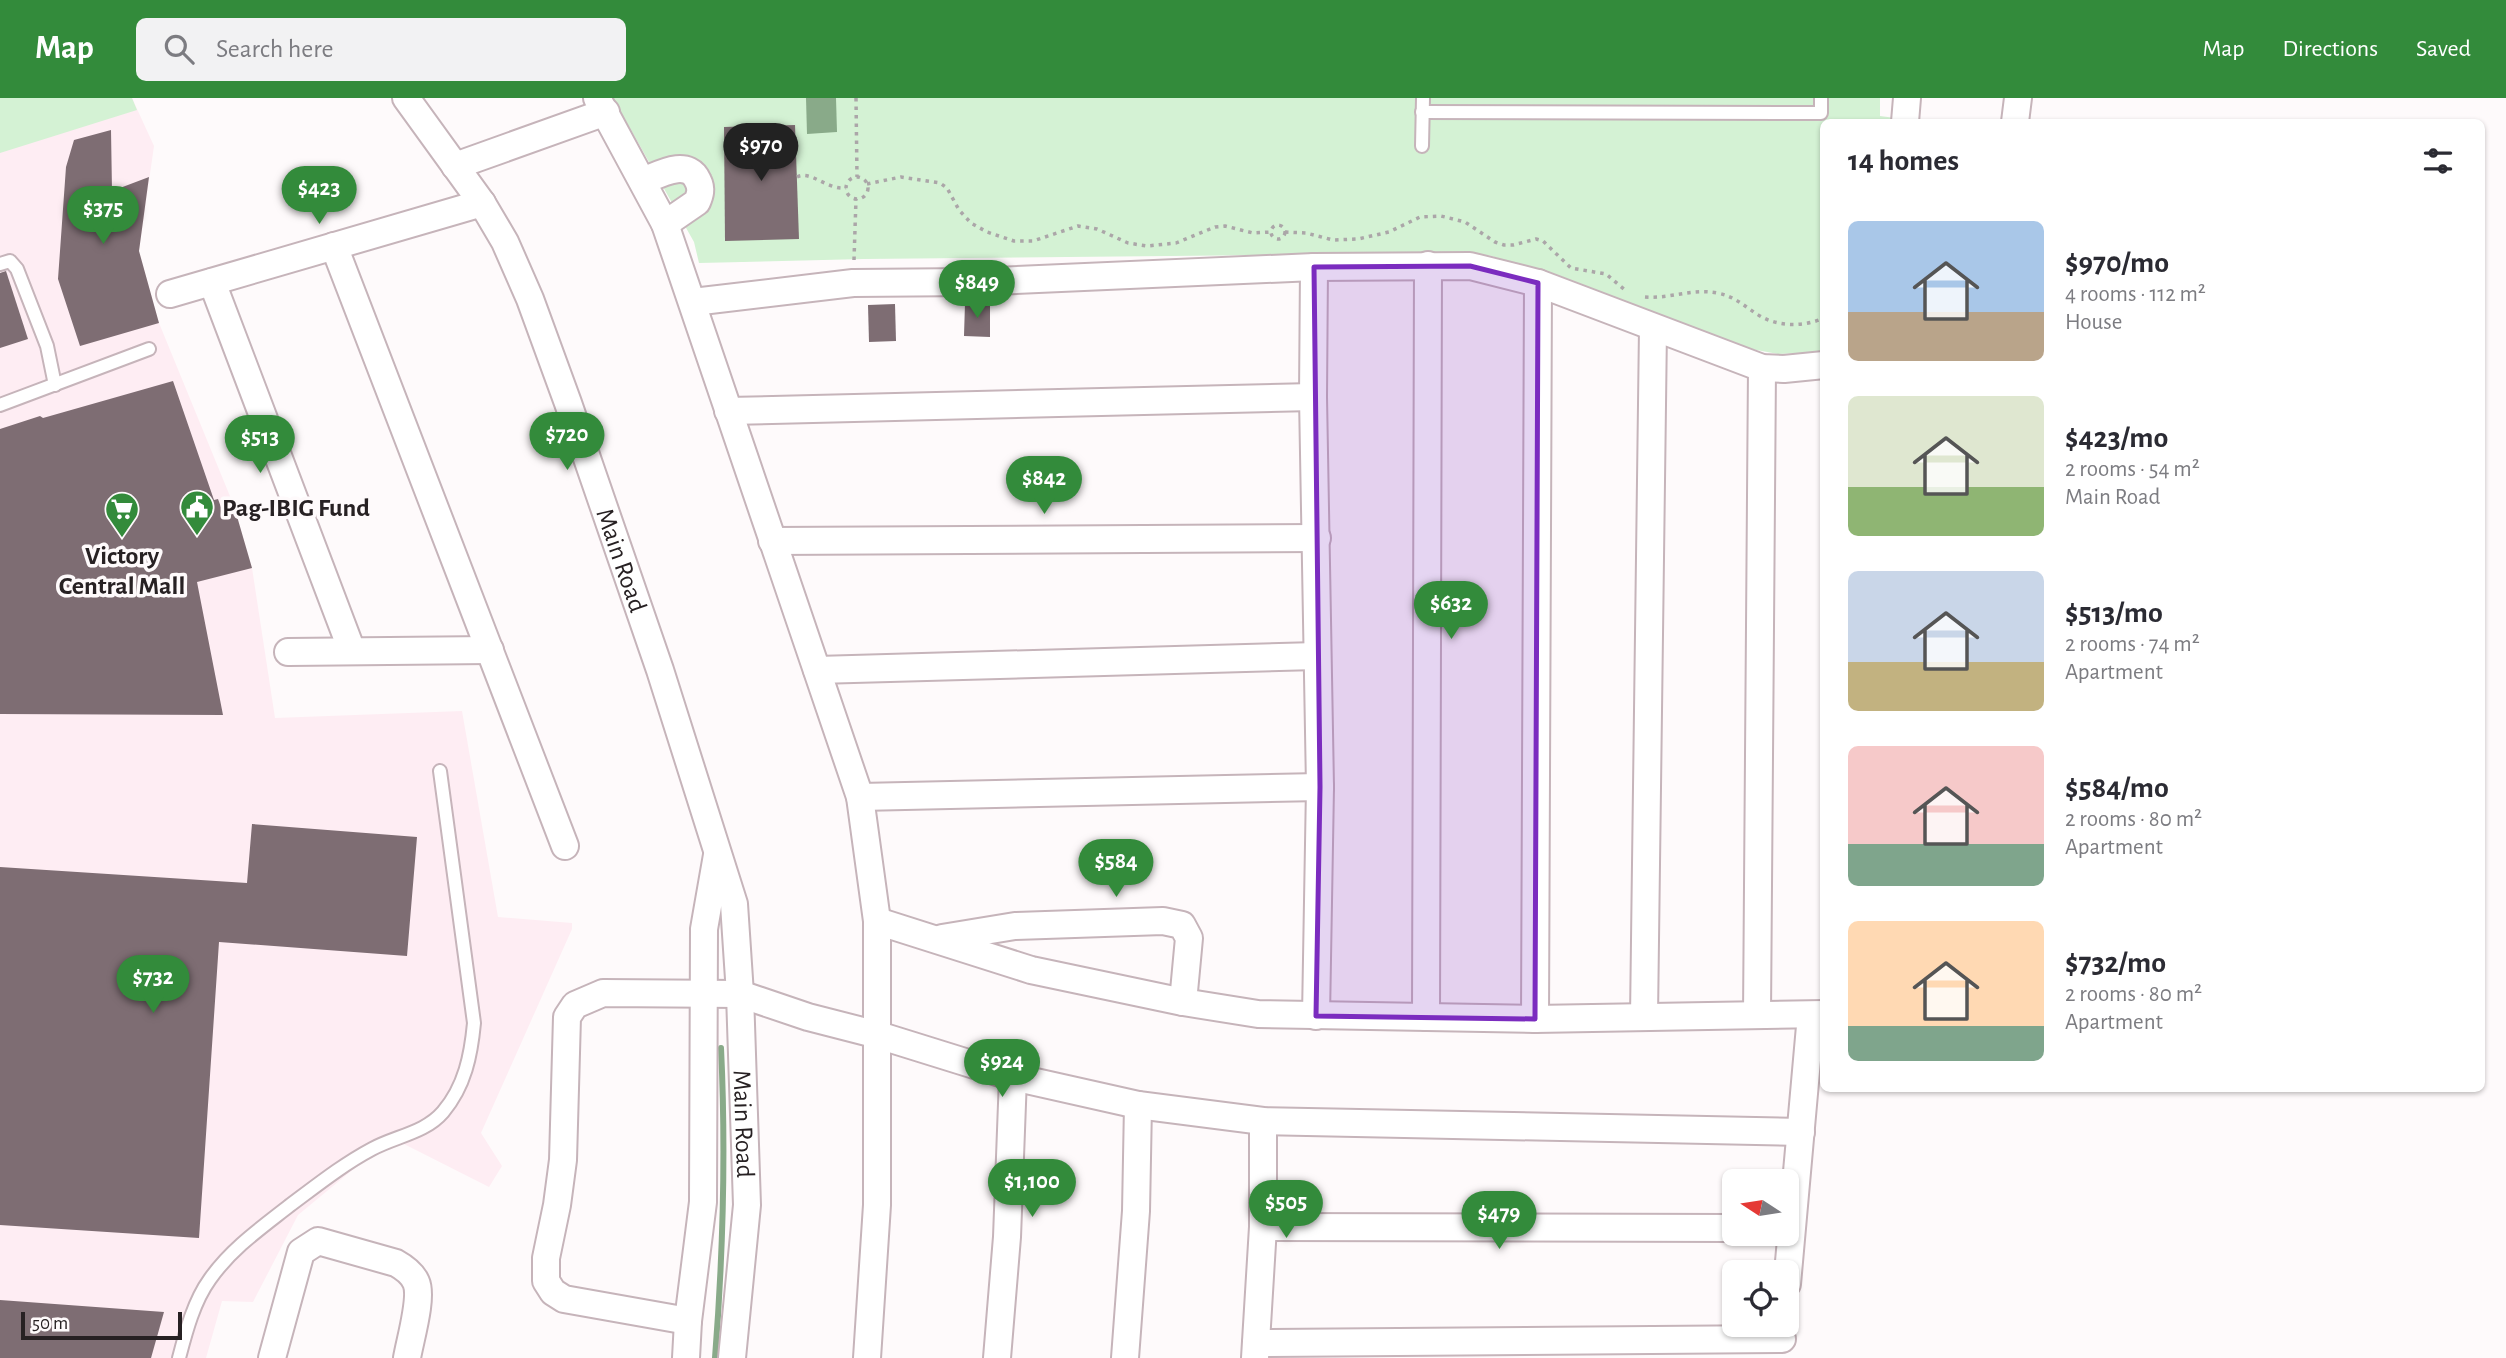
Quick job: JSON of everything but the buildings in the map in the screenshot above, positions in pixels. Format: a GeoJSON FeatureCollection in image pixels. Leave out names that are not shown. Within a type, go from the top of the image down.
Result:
{"type":"FeatureCollection","features":[{"type":"Feature","properties":{"kind":"street","name":"Main Road"},"geometry":{"type":"LineString","coordinates":[[406,98],[482,203],[505,242],[530,299],[568,403],[734,904],[740,993],[747,1205],[732,1358]]}},
{"type":"Feature","properties":{"kind":"street"},"geometry":{"type":"LineString","coordinates":[[1905,119],[1907,98]]}},
{"type":"Feature","properties":{"kind":"street"},"geometry":{"type":"LineString","coordinates":[[2015,119],[2018,98]]}},
{"type":"Feature","properties":{"kind":"street"},"geometry":{"type":"LineString","coordinates":[[455,166],[601,105],[664,223],[693,302],[860,797],[877,921],[877,1205],[867,1358]]}},
{"type":"Feature","properties":{"kind":"street"},"geometry":{"type":"LineString","coordinates":[[643,181],[678,169],[691,172],[699,183],[701,190],[697,202],[664,223]]}},
{"type":"Feature","properties":{"kind":"street"},"geometry":{"type":"LineString","coordinates":[[170,294],[482,203]]}},
{"type":"Feature","properties":{"kind":"street"},"geometry":{"type":"LineString","coordinates":[[334,246],[565,846]]}},
{"type":"Feature","properties":{"kind":"street"},"geometry":{"type":"LineString","coordinates":[[1426,1017],[1428,265]]}},
{"type":"Feature","properties":{"kind":"street"},"geometry":{"type":"LineString","coordinates":[[693,302],[853,283],[973,282],[1314,267],[1470,266],[1538,283],[1762,368],[1820,365]]}},
{"type":"Feature","properties":{"kind":"street"},"geometry":{"type":"LineString","coordinates":[[1314,267],[1313,397],[1320,787],[1316,1016]]}},
{"type":"Feature","properties":{"kind":"street"},"geometry":{"type":"LineString","coordinates":[[212,282],[352,651]]}},
{"type":"Feature","properties":{"kind":"street"},"geometry":{"type":"LineString","coordinates":[[1535,1018],[1538,283]]}},
{"type":"Feature","properties":{"kind":"street"},"geometry":{"type":"LineString","coordinates":[[1644,1017],[1653,327]]}},
{"type":"Feature","properties":{"kind":"street"},"geometry":{"type":"LineString","coordinates":[[1757,1015],[1762,368]]}},
{"type":"Feature","properties":{"kind":"street"},"geometry":{"type":"LineString","coordinates":[[728,411],[1313,397]]}},
{"type":"Feature","properties":{"kind":"street"},"geometry":{"type":"LineString","coordinates":[[772,541],[1317,538]]}},
{"type":"Feature","properties":{"kind":"street"},"geometry":{"type":"LineString","coordinates":[[288,652],[490,650]]}},
{"type":"Feature","properties":{"kind":"street"},"geometry":{"type":"LineString","coordinates":[[817,670],[1317,656]]}},
{"type":"Feature","properties":{"kind":"street"},"geometry":{"type":"LineString","coordinates":[[860,797],[1320,787]]}},
{"type":"Feature","properties":{"kind":"street","name":"Main Road"},"geometry":{"type":"LineString","coordinates":[[686,1358],[703,1202],[704,929],[718,850]]}},
{"type":"Feature","properties":{"kind":"street"},"geometry":{"type":"LineString","coordinates":[[877,921],[1031,970],[1183,1002],[1258,1014],[1535,1018],[1817,1015],[1796,1169]]}},
{"type":"Feature","properties":{"kind":"street"},"geometry":{"type":"LineString","coordinates":[[937,939],[1016,926],[1163,921],[1182,925],[1189,939],[1183,1002]]}},
{"type":"Feature","properties":{"kind":"street"},"geometry":{"type":"LineString","coordinates":[[688,1321],[564,1299],[553,1292],[546,1280],[546,1258],[563,1160],[567,1017],[575,1005],[603,993],[740,993],[808,1017],[878,1035],[1013,1077],[1138,1105],[1263,1121],[1801,1132]]}},
{"type":"Feature","properties":{"kind":"street"},"geometry":{"type":"LineString","coordinates":[[997,1358],[1007,1237],[1013,1077]]}},
{"type":"Feature","properties":{"kind":"street"},"geometry":{"type":"LineString","coordinates":[[1125,1358],[1136,1211],[1138,1105]]}},
{"type":"Feature","properties":{"kind":"street"},"geometry":{"type":"LineString","coordinates":[[1263,1121],[1263,1227],[1256,1350],[1784,1341]]}},
{"type":"Feature","properties":{"kind":"street"},"geometry":{"type":"LineString","coordinates":[[1263,1227],[1722,1228]]}},
{"type":"Feature","properties":{"kind":"street"},"geometry":{"type":"LineString","coordinates":[[272,1358],[302,1252],[318,1241],[396,1263],[407,1269],[417,1284],[417,1307],[407,1358]]}},
{"type":"Feature","properties":{"kind":"lane"},"geometry":{"type":"LineString","coordinates":[[1422,146],[1423,105],[1821,113],[1821,98]]}},
{"type":"Feature","properties":{"kind":"lane"},"geometry":{"type":"LineString","coordinates":[[5,263],[17,269],[47,346],[55,385]]}},
{"type":"Feature","properties":{"kind":"lane"},"geometry":{"type":"LineString","coordinates":[[0,405],[149,349]]}},
{"type":"Feature","properties":{"kind":"lane"},"geometry":{"type":"LineString","coordinates":[[179,1358],[197,1303],[210,1279],[229,1256],[342,1165],[376,1147],[422,1129],[442,1112],[461,1082],[471,1058],[474,1023],[440,771]]}},
{"type":"Feature","properties":{"kind":"path"},"geometry":{"type":"LineString","coordinates":[[856,98],[857,177]]}},
{"type":"Feature","properties":{"kind":"path"},"geometry":{"type":"LineString","coordinates":[[797,177],[808,175],[833,188],[846,188]]}},
{"type":"Feature","properties":{"kind":"path"},"geometry":{"type":"LineString","coordinates":[[857,177],[867,184],[866,195],[856,199],[848,194],[846,188],[850,179],[857,177]]}},
{"type":"Feature","properties":{"kind":"path"},"geometry":{"type":"LineString","coordinates":[[867,184],[901,177],[940,183],[947,188],[971,223],[987,232],[1014,241],[1033,241],[1078,226],[1097,229],[1128,243],[1147,246],[1177,243],[1216,227],[1225,226],[1254,233],[1272,232]]}},
{"type":"Feature","properties":{"kind":"path"},"geometry":{"type":"LineString","coordinates":[[853,283],[856,199]]}},
{"type":"Feature","properties":{"kind":"highlighted area"},"geometry":{"type":"Polygon","coordinates":[[[1470,266],[1538,283],[1535,1019],[1316,1016],[1320,787],[1314,267],[1470,266]]]}},
{"type":"Feature","properties":{"kind":"shaded area"},"geometry":{"type":"Polygon","coordinates":[[[0,98],[132,98],[154,146],[139,251],[159,323],[234,506],[252,568],[275,718],[462,711],[498,917],[572,923],[572,929],[481,1133],[502,1166],[489,1187],[400,1142],[379,1148],[298,1215],[253,1302],[222,1301],[206,1358],[0,1358],[0,98]]]}},
{"type":"Feature","properties":{"kind":"shaded area"},"geometry":{"type":"Polygon","coordinates":[[[0,98],[132,98],[137,110],[0,153],[0,98]]]}},
{"type":"Feature","properties":{"kind":"shaded area"},"geometry":{"type":"Polygon","coordinates":[[[613,98],[1880,98],[1880,116],[1895,118],[1820,119],[1820,352],[1778,354],[1746,348],[1492,256],[1473,253],[699,263],[694,242],[613,98]]]}},
{"type":"Feature","properties":{"kind":"shaded area"},"geometry":{"type":"Polygon","coordinates":[[[806,98],[836,98],[837,132],[807,134],[806,98]]]}},
{"type":"Feature","properties":{"kind":"waterway"},"geometry":{"type":"LineString","coordinates":[[715,1358],[723,1203],[721,1048]]}},
{"type":"Feature","properties":{"kind":"place","name":"Pag-IBIG Fund"},"geometry":{"type":"Point","coordinates":[197,537]}},
{"type":"Feature","properties":{"kind":"place","name":"Victory Central Mall"},"geometry":{"type":"Point","coordinates":[122,539]}}]}
